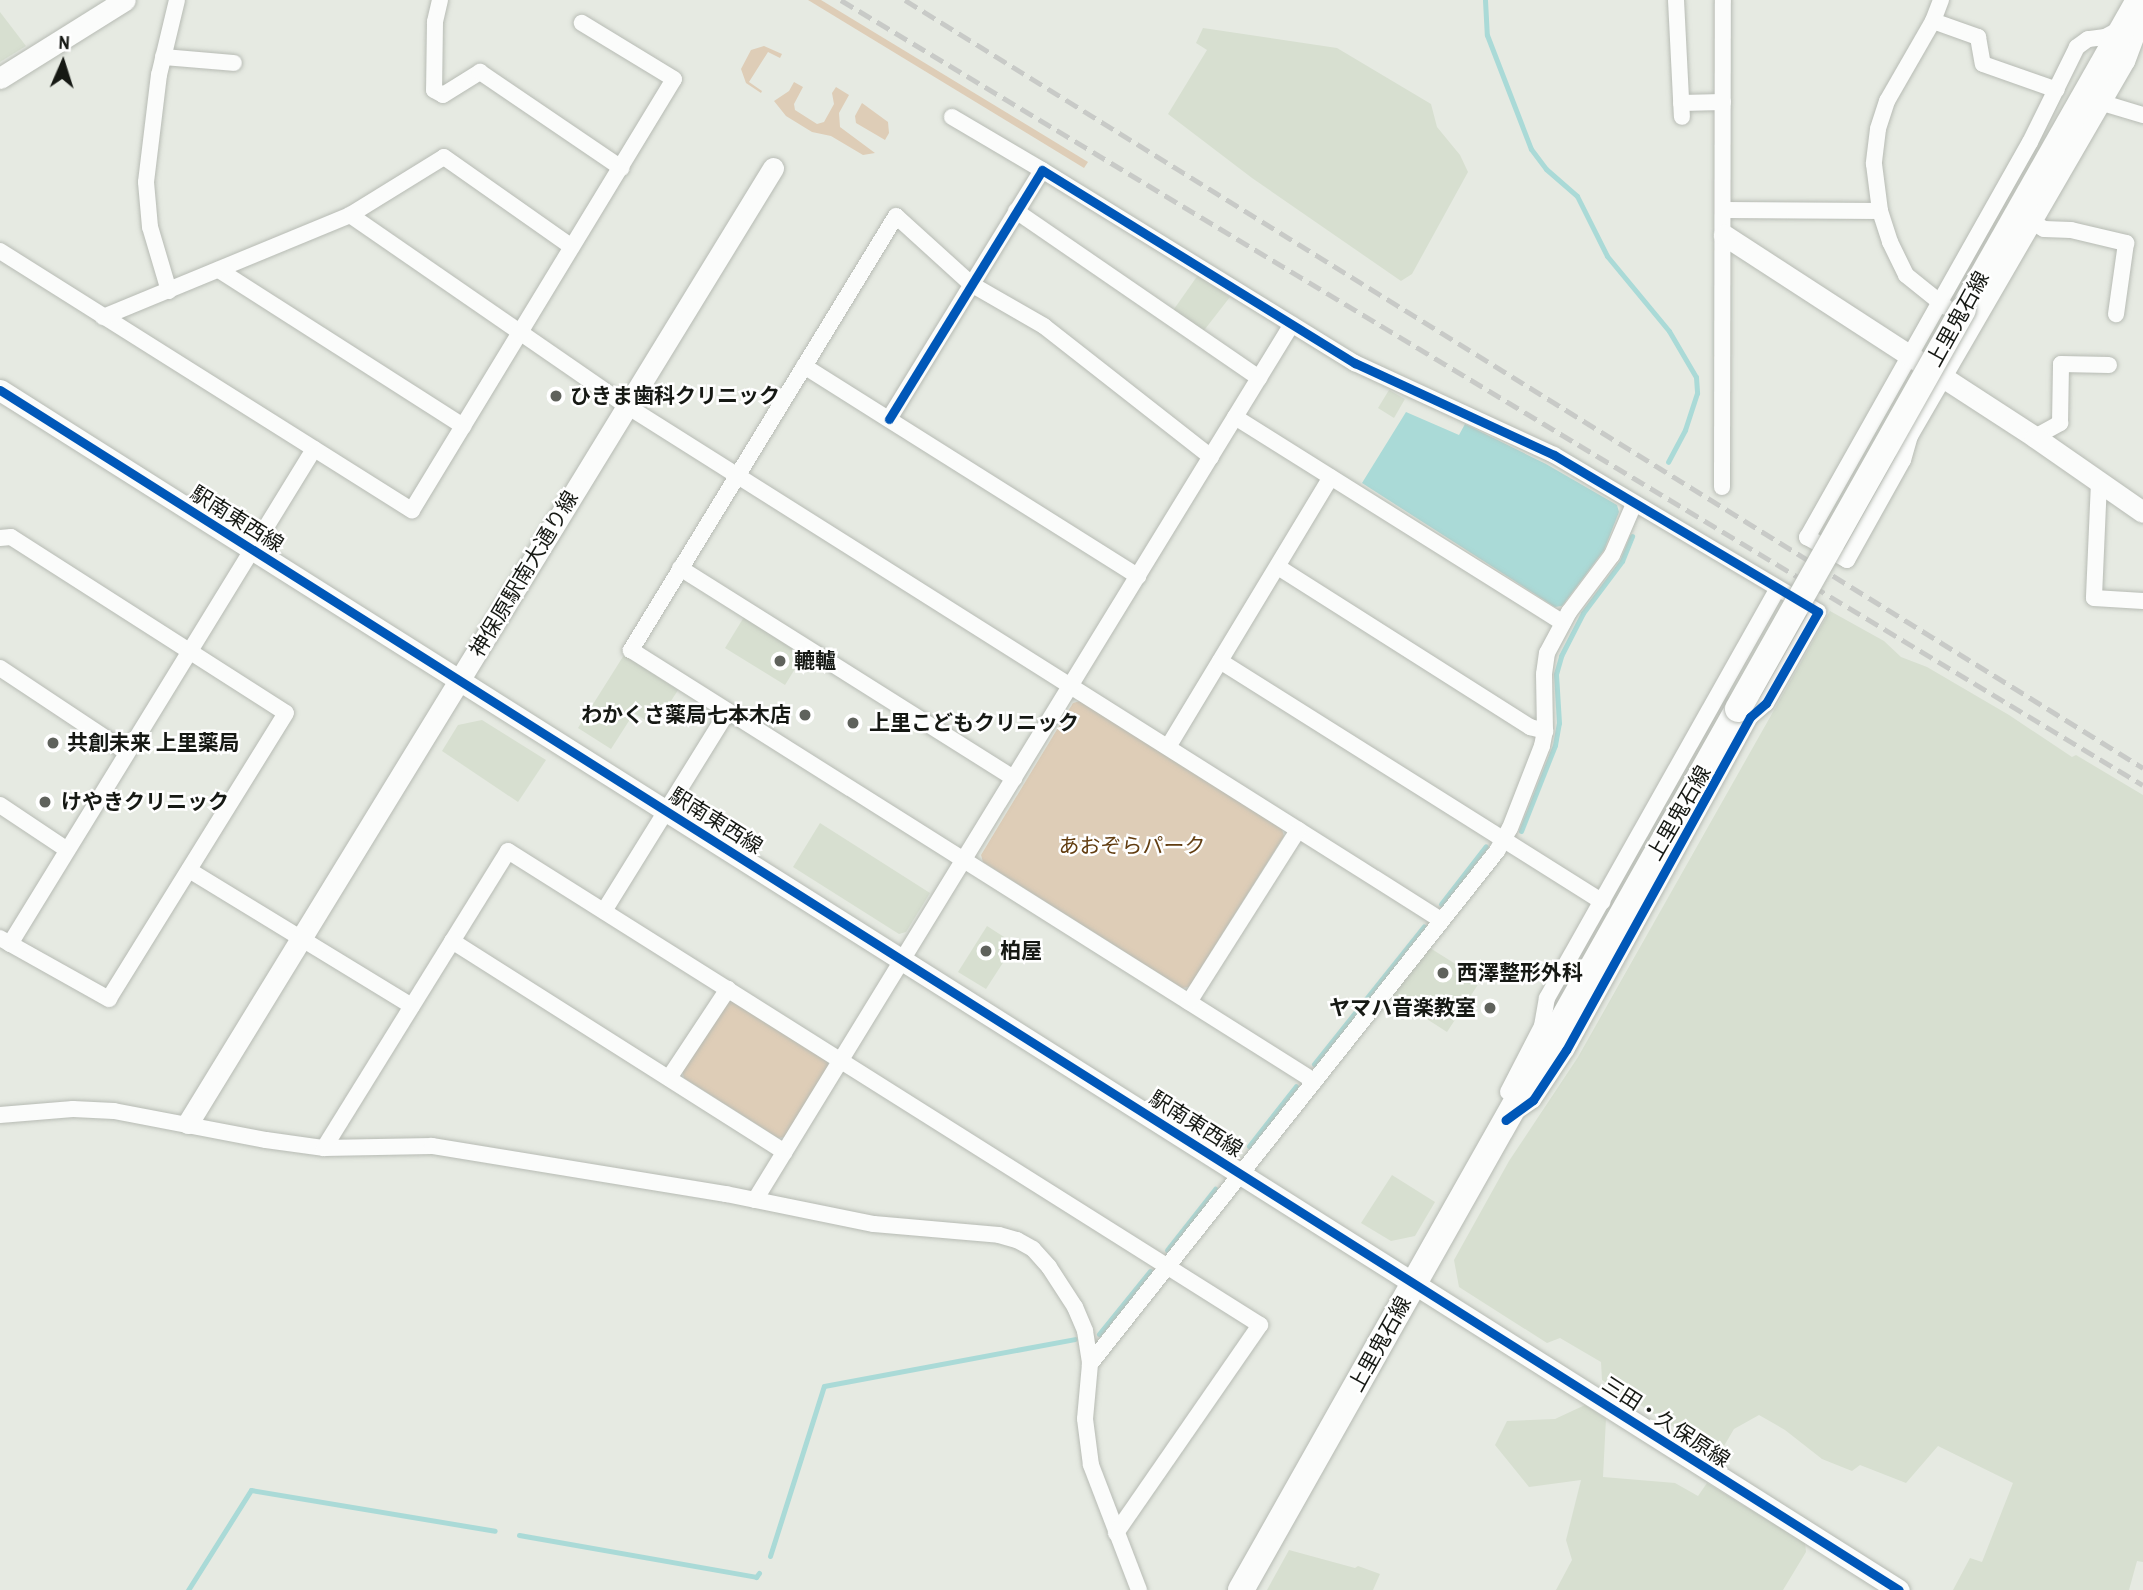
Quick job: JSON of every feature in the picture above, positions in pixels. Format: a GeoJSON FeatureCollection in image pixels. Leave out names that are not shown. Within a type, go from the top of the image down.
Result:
{"type":"FeatureCollection","features":[{"type":"Feature","properties":{"kind":"main road","name":"上里鬼石線"},"geometry":{"type":"LineString","coordinates":[[1241,1590],[1738,709],[1969,317],[2133,24],[2139,0]]}},
{"type":"Feature","properties":{"kind":"street"},"geometry":{"type":"LineString","coordinates":[[0,78],[125,0]]}},
{"type":"Feature","properties":{"kind":"street"},"geometry":{"type":"LineString","coordinates":[[169,291],[150,227],[146,182],[163,57],[177,0]]}},
{"type":"Feature","properties":{"kind":"street"},"geometry":{"type":"LineString","coordinates":[[440,0],[435,22],[434,90],[443,95],[480,72],[621,168]]}},
{"type":"Feature","properties":{"kind":"street"},"geometry":{"type":"LineString","coordinates":[[1676,0],[1682,110],[1723,102]]}},
{"type":"Feature","properties":{"kind":"street"},"geometry":{"type":"LineString","coordinates":[[1723,0],[1723,487]]}},
{"type":"Feature","properties":{"kind":"street"},"geometry":{"type":"LineString","coordinates":[[1941,0],[1933,21],[1887,101],[1878,129],[1874,164],[1880,211],[1890,242],[1906,275],[1938,302],[1969,317]]}},
{"type":"Feature","properties":{"kind":"street"},"geometry":{"type":"LineString","coordinates":[[1933,21],[1978,37],[1983,64],[2057,90]]}},
{"type":"Feature","properties":{"kind":"street"},"geometry":{"type":"LineString","coordinates":[[0,251],[412,510],[674,79],[582,23]]}},
{"type":"Feature","properties":{"kind":"street"},"geometry":{"type":"LineString","coordinates":[[2133,24],[2127,62],[2032,222],[1969,317],[1945,379],[1910,436],[1903,460],[1847,559],[1807,537],[2082,41],[2105,37],[2133,24]]}},
{"type":"Feature","properties":{"kind":"street"},"geometry":{"type":"LineString","coordinates":[[163,57],[234,63]]}},
{"type":"Feature","properties":{"kind":"street"},"geometry":{"type":"LineString","coordinates":[[2103,103],[2143,115]]}},
{"type":"Feature","properties":{"kind":"street"},"geometry":{"type":"LineString","coordinates":[[952,117],[1355,363],[1419,390],[1553,455],[1818,612],[1769,699],[1750,717],[1566,1049],[1533,1100],[1506,1120]]}},
{"type":"Feature","properties":{"kind":"street"},"geometry":{"type":"LineString","coordinates":[[103,317],[350,215],[444,158],[572,247]]}},
{"type":"Feature","properties":{"kind":"street","name":"神保原駅南大通り線"},"geometry":{"type":"LineString","coordinates":[[188,1123],[773,168]]}},
{"type":"Feature","properties":{"kind":"street"},"geometry":{"type":"LineString","coordinates":[[888,419],[1042,170]]}},
{"type":"Feature","properties":{"kind":"street"},"geometry":{"type":"LineString","coordinates":[[1723,210],[1880,211]]}},
{"type":"Feature","properties":{"kind":"street"},"geometry":{"type":"LineString","coordinates":[[1016,211],[1259,378]]}},
{"type":"Feature","properties":{"kind":"street"},"geometry":{"type":"LineString","coordinates":[[350,215],[627,406],[1441,920]]}},
{"type":"Feature","properties":{"kind":"street"},"geometry":{"type":"LineString","coordinates":[[1211,457],[1044,326],[971,284],[896,216],[631,650],[1314,1081]]}},
{"type":"Feature","properties":{"kind":"street"},"geometry":{"type":"LineString","coordinates":[[2032,222],[2044,229],[2071,230],[2126,243],[2116,314]]}},
{"type":"Feature","properties":{"kind":"street"},"geometry":{"type":"LineString","coordinates":[[1724,235],[2035,437],[2143,512]]}},
{"type":"Feature","properties":{"kind":"street"},"geometry":{"type":"LineString","coordinates":[[219,270],[463,426]]}},
{"type":"Feature","properties":{"kind":"street"},"geometry":{"type":"LineString","coordinates":[[755,1200],[1292,324]]}},
{"type":"Feature","properties":{"kind":"street"},"geometry":{"type":"LineString","coordinates":[[2035,437],[2060,423],[2061,364],[2109,365]]}},
{"type":"Feature","properties":{"kind":"street"},"geometry":{"type":"LineString","coordinates":[[804,366],[1138,576]]}},
{"type":"Feature","properties":{"kind":"street","name":"駅南東西線"},"geometry":{"type":"LineString","coordinates":[[0,390],[1415,1282]]}},
{"type":"Feature","properties":{"kind":"street"},"geometry":{"type":"LineString","coordinates":[[1236,417],[1563,623]]}},
{"type":"Feature","properties":{"kind":"street"},"geometry":{"type":"LineString","coordinates":[[0,537],[11,537],[190,653],[286,713],[109,999],[5,941],[190,653],[314,449]]}},
{"type":"Feature","properties":{"kind":"street"},"geometry":{"type":"LineString","coordinates":[[1168,747],[1331,477]]}},
{"type":"Feature","properties":{"kind":"street"},"geometry":{"type":"LineString","coordinates":[[2099,482],[2094,598],[2143,601]]}},
{"type":"Feature","properties":{"kind":"street"},"geometry":{"type":"LineString","coordinates":[[1090,1364],[1504,840],[1545,731],[1546,653],[1563,623],[1612,555],[1634,504]]}},
{"type":"Feature","properties":{"kind":"street"},"geometry":{"type":"LineString","coordinates":[[1278,567],[1530,727],[1545,731]]}},
{"type":"Feature","properties":{"kind":"street"},"geometry":{"type":"LineString","coordinates":[[680,568],[1014,778]]}},
{"type":"Feature","properties":{"kind":"street"},"geometry":{"type":"LineString","coordinates":[[1506,1120],[1507,1093],[1542,1026],[1547,998],[1777,589]]}},
{"type":"Feature","properties":{"kind":"street"},"geometry":{"type":"LineString","coordinates":[[1220,661],[1602,902]]}},
{"type":"Feature","properties":{"kind":"street"},"geometry":{"type":"LineString","coordinates":[[0,668],[125,751]]}},
{"type":"Feature","properties":{"kind":"street"},"geometry":{"type":"LineString","coordinates":[[604,911],[728,711]]}},
{"type":"Feature","properties":{"kind":"street"},"geometry":{"type":"LineString","coordinates":[[0,805],[66,849]]}},
{"type":"Feature","properties":{"kind":"street"},"geometry":{"type":"LineString","coordinates":[[1189,1002],[1298,830]]}},
{"type":"Feature","properties":{"kind":"street"},"geometry":{"type":"LineString","coordinates":[[324,1148],[508,851],[1260,1325],[1116,1533]]}},
{"type":"Feature","properties":{"kind":"street"},"geometry":{"type":"LineString","coordinates":[[190,870],[412,1006]]}},
{"type":"Feature","properties":{"kind":"street"},"geometry":{"type":"LineString","coordinates":[[452,941],[785,1152]]}},
{"type":"Feature","properties":{"kind":"street"},"geometry":{"type":"LineString","coordinates":[[669,1078],[728,989]]}},
{"type":"Feature","properties":{"kind":"street"},"geometry":{"type":"LineString","coordinates":[[2,1112],[73,1109],[114,1111],[188,1123],[254,1138],[324,1148],[432,1146],[755,1200],[874,1224],[1017,1240],[1033,1249],[1049,1267],[1075,1307],[1085,1331],[1090,1364],[1086,1440],[1091,1465],[1139,1590]]}},
{"type":"Feature","properties":{"kind":"street","name":"三田・久保原線"},"geometry":{"type":"LineString","coordinates":[[1415,1282],[1899,1590]]}},
{"type":"Feature","properties":{"kind":"shaded area"},"geometry":{"type":"Polygon","coordinates":[[[0,12],[26,46],[0,62],[0,12]]]}},
{"type":"Feature","properties":{"kind":"shaded area"},"geometry":{"type":"Polygon","coordinates":[[[1203,28],[1337,48],[1431,104],[1437,127],[1460,155],[1468,172],[1412,274],[1401,281],[1252,178],[1168,114],[1207,50],[1196,43],[1203,28]]]}},
{"type":"Feature","properties":{"kind":"shaded area"},"geometry":{"type":"Polygon","coordinates":[[[1198,275],[1230,297],[1202,333],[1172,312],[1198,275]]]}},
{"type":"Feature","properties":{"kind":"shaded area"},"geometry":{"type":"Polygon","coordinates":[[[1389,390],[1405,399],[1394,418],[1378,408],[1389,390]]]}},
{"type":"Feature","properties":{"kind":"shaded area"},"geometry":{"type":"Polygon","coordinates":[[[1830,611],[1884,641],[1901,657],[1927,667],[2009,715],[2072,757],[2076,755],[2143,795],[2143,1562],[2137,1561],[2129,1590],[1953,1590],[1970,1558],[1982,1562],[2013,1483],[1938,1446],[1906,1483],[1860,1465],[1852,1471],[1822,1459],[1785,1430],[1759,1415],[1734,1429],[1718,1456],[1602,1380],[1601,1362],[1560,1338],[1547,1343],[1459,1287],[1454,1260],[1509,1161],[1578,1057],[1830,611]]]}},
{"type":"Feature","properties":{"kind":"shaded area"},"geometry":{"type":"Polygon","coordinates":[[[744,617],[803,656],[785,685],[725,648],[744,617]]]}},
{"type":"Feature","properties":{"kind":"shaded area"},"geometry":{"type":"Polygon","coordinates":[[[624,655],[678,690],[655,726],[634,713],[611,749],[578,728],[624,655]]]}},
{"type":"Feature","properties":{"kind":"shaded area"},"geometry":{"type":"Polygon","coordinates":[[[482,720],[546,760],[518,802],[442,751],[458,725],[482,720]]]}},
{"type":"Feature","properties":{"kind":"shaded area"},"geometry":{"type":"Polygon","coordinates":[[[820,823],[930,893],[906,932],[899,934],[793,867],[820,823]]]}},
{"type":"Feature","properties":{"kind":"shaded area"},"geometry":{"type":"Polygon","coordinates":[[[987,926],[1015,944],[986,989],[958,972],[987,926]]]}},
{"type":"Feature","properties":{"kind":"shaded area"},"geometry":{"type":"Polygon","coordinates":[[[1430,948],[1481,980],[1447,1032],[1391,996],[1430,948]]]}},
{"type":"Feature","properties":{"kind":"shaded area"},"geometry":{"type":"Polygon","coordinates":[[[1392,1175],[1435,1202],[1415,1236],[1391,1241],[1361,1223],[1392,1175]]]}},
{"type":"Feature","properties":{"kind":"shaded area"},"geometry":{"type":"Polygon","coordinates":[[[1585,1405],[1606,1418],[1603,1477],[1675,1483],[1698,1496],[1707,1483],[1805,1543],[1806,1552],[1783,1590],[1556,1590],[1572,1560],[1566,1540],[1581,1480],[1529,1487],[1495,1445],[1507,1421],[1555,1419],[1585,1405]]]}},
{"type":"Feature","properties":{"kind":"shaded area"},"geometry":{"type":"Polygon","coordinates":[[[1289,1550],[1355,1568],[1358,1566],[1380,1574],[1373,1590],[1267,1590],[1289,1550]]]}},
{"type":"Feature","properties":{"kind":"green space"},"geometry":{"type":"Polygon","coordinates":[[[808,0],[821,0],[1088,162],[1084,168],[808,0]]]}},
{"type":"Feature","properties":{"kind":"green space"},"geometry":{"type":"Polygon","coordinates":[[[764,46],[782,54],[780,58],[768,52],[749,82],[762,91],[761,93],[746,83],[741,69],[751,50],[764,46]]]}},
{"type":"Feature","properties":{"kind":"green space"},"geometry":{"type":"Polygon","coordinates":[[[794,82],[803,87],[794,104],[795,110],[817,124],[824,122],[834,104],[832,93],[836,87],[849,95],[839,113],[840,127],[875,153],[863,155],[831,136],[812,132],[786,116],[774,101],[789,91],[794,82]]]}},
{"type":"Feature","properties":{"kind":"green space"},"geometry":{"type":"Polygon","coordinates":[[[862,103],[888,122],[889,133],[885,140],[856,123],[855,116],[862,103]]]}},
{"type":"Feature","properties":{"kind":"green space","name":"あおぞらパーク"},"geometry":{"type":"Polygon","coordinates":[[[1080,701],[1282,829],[1284,836],[1189,987],[1182,988],[983,862],[981,855],[1073,703],[1080,701]]]}},
{"type":"Feature","properties":{"kind":"green space"},"geometry":{"type":"Polygon","coordinates":[[[733,1000],[827,1059],[829,1067],[786,1137],[778,1138],[684,1078],[682,1070],[725,1002],[733,1000]]]}},
{"type":"Feature","properties":{"kind":"water"},"geometry":{"type":"Polygon","coordinates":[[[1406,412],[1459,435],[1465,424],[1546,464],[1617,505],[1619,512],[1604,550],[1562,606],[1555,607],[1362,483],[1406,412]]]}},
{"type":"Feature","properties":{"kind":"waterway"},"geometry":{"type":"LineString","coordinates":[[1485,0],[1487,35],[1531,149],[1546,169],[1577,196],[1607,256],[1669,331],[1696,377],[1697,393],[1685,430],[1668,462]]}},
{"type":"Feature","properties":{"kind":"waterway"},"geometry":{"type":"LineString","coordinates":[[1521,831],[1555,745],[1559,723],[1556,674],[1561,656],[1583,613],[1622,561],[1632,536]]}},
{"type":"Feature","properties":{"kind":"waterway"},"geometry":{"type":"LineString","coordinates":[[1441,904],[1486,846]]}},
{"type":"Feature","properties":{"kind":"waterway"},"geometry":{"type":"LineString","coordinates":[[1314,1064],[1424,926]]}},
{"type":"Feature","properties":{"kind":"waterway"},"geometry":{"type":"LineString","coordinates":[[1249,1146],[1296,1086]]}},
{"type":"Feature","properties":{"kind":"waterway"},"geometry":{"type":"LineString","coordinates":[[1167,1250],[1215,1189]]}},
{"type":"Feature","properties":{"kind":"waterway"},"geometry":{"type":"LineString","coordinates":[[1099,1334],[1150,1271]]}},
{"type":"Feature","properties":{"kind":"waterway"},"geometry":{"type":"LineString","coordinates":[[770,1556],[824,1386],[1075,1339]]}},
{"type":"Feature","properties":{"kind":"waterway"},"geometry":{"type":"LineString","coordinates":[[188,1590],[251,1490],[495,1531]]}},
{"type":"Feature","properties":{"kind":"waterway"},"geometry":{"type":"LineString","coordinates":[[519,1535],[756,1577],[759,1573]]}},
{"type":"Feature","properties":{"kind":"railway"},"geometry":{"type":"LineString","coordinates":[[841,0],[2143,785]]}},
{"type":"Feature","properties":{"kind":"railway"},"geometry":{"type":"LineString","coordinates":[[905,0],[2143,768]]}},
{"type":"Feature","properties":{"kind":"cycle path"},"geometry":{"type":"LineString","coordinates":[[889,419],[1042,170],[1355,363],[1554,455],[1818,612],[1766,703],[1750,717],[1566,1050],[1533,1100],[1505,1120]]}},
{"type":"Feature","properties":{"kind":"cycle path"},"geometry":{"type":"LineString","coordinates":[[0,390],[1899,1590]]}},
{"type":"Feature","properties":{"kind":"place","name":"ひきま歯科クリニック"},"geometry":{"type":"Point","coordinates":[556,396]}},
{"type":"Feature","properties":{"kind":"place","name":"轆轤"},"geometry":{"type":"Point","coordinates":[780,661]}},
{"type":"Feature","properties":{"kind":"place","name":"わかくさ薬局七本木店"},"geometry":{"type":"Point","coordinates":[805,715]}},
{"type":"Feature","properties":{"kind":"place","name":"上里こどもクリニック"},"geometry":{"type":"Point","coordinates":[853,723]}},
{"type":"Feature","properties":{"kind":"place","name":"共創未来 上里薬局"},"geometry":{"type":"Point","coordinates":[53,743]}},
{"type":"Feature","properties":{"kind":"place","name":"けやきクリニック"},"geometry":{"type":"Point","coordinates":[45,802]}},
{"type":"Feature","properties":{"kind":"place","name":"柏屋"},"geometry":{"type":"Point","coordinates":[986,951]}},
{"type":"Feature","properties":{"kind":"place","name":"西澤整形外科"},"geometry":{"type":"Point","coordinates":[1443,973]}},
{"type":"Feature","properties":{"kind":"place","name":"ヤマハ音楽教室"},"geometry":{"type":"Point","coordinates":[1490,1008]}}]}
